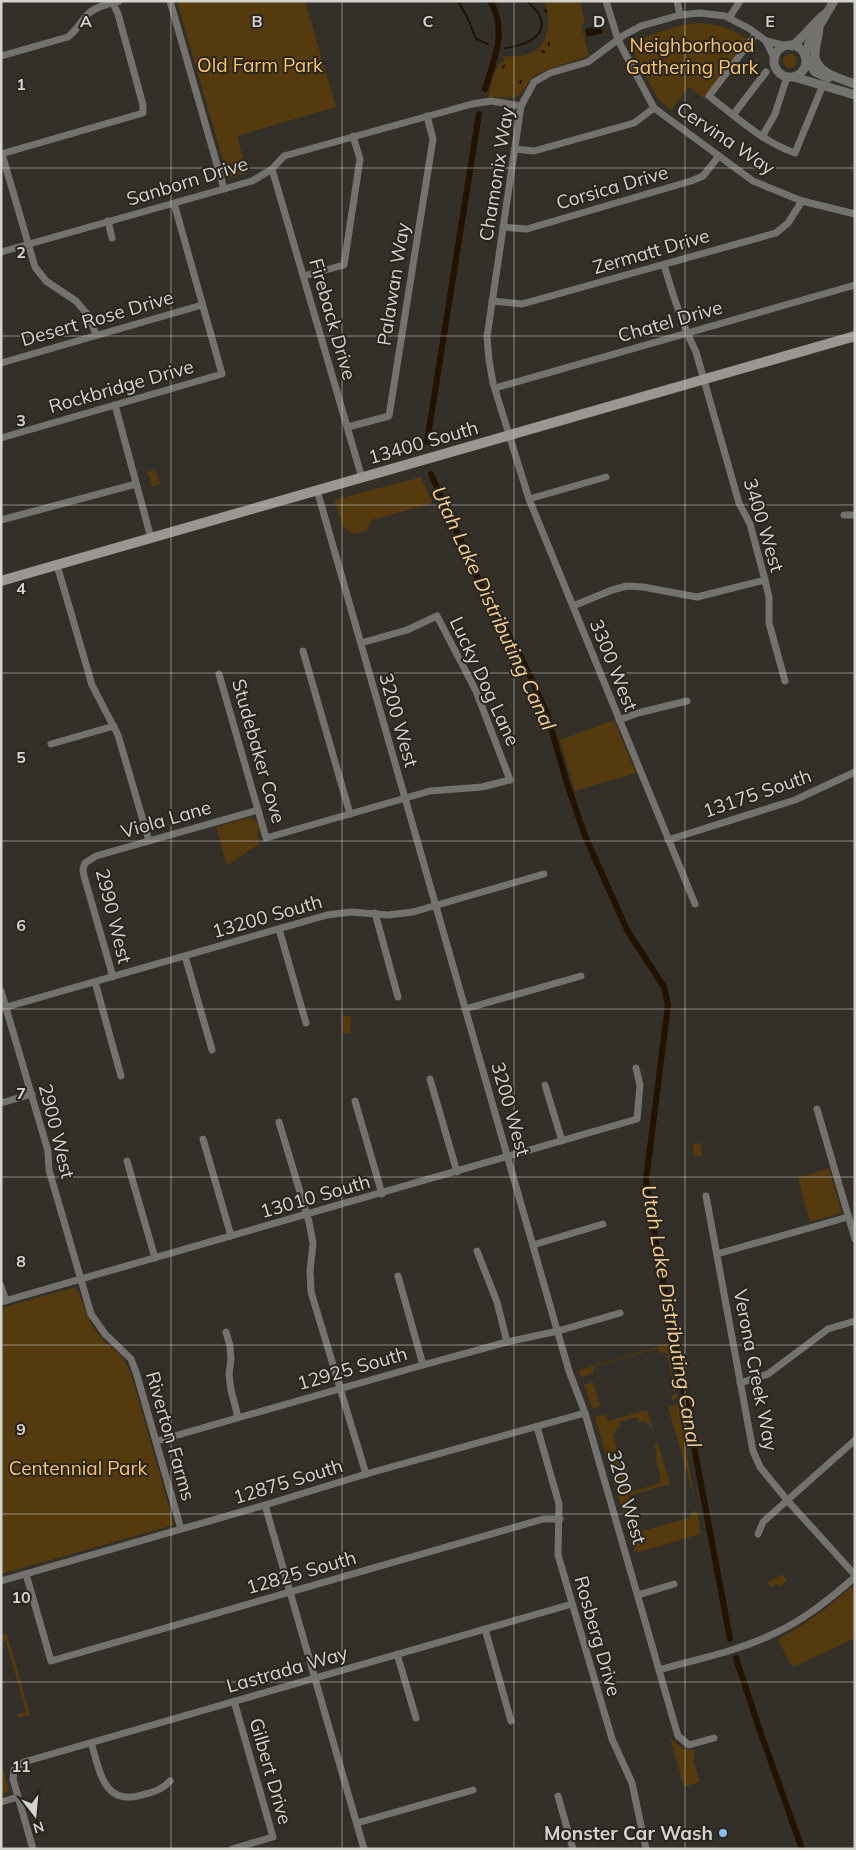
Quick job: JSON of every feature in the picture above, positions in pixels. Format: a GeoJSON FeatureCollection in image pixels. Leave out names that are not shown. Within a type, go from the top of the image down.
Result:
{"type":"FeatureCollection","features":[{"type":"Feature","properties":{"kind":"main road","name":"13400 South"},"geometry":{"type":"LineString","coordinates":[[1,581],[855,336]]}},
{"type":"Feature","properties":{"kind":"street"},"geometry":{"type":"LineString","coordinates":[[170,1],[224,189]]}},
{"type":"Feature","properties":{"kind":"street","name":"Cervina Way"},"geometry":{"type":"LineString","coordinates":[[606,1],[618,40],[654,108],[753,180],[802,201],[855,214]]}},
{"type":"Feature","properties":{"kind":"street"},"geometry":{"type":"LineString","coordinates":[[677,1],[680,15]]}},
{"type":"Feature","properties":{"kind":"street"},"geometry":{"type":"LineString","coordinates":[[729,18],[740,1]]}},
{"type":"Feature","properties":{"kind":"street"},"geometry":{"type":"LineString","coordinates":[[834,1],[825,14],[819,29],[815,55],[818,65],[824,70],[855,84]]}},
{"type":"Feature","properties":{"kind":"street"},"geometry":{"type":"LineString","coordinates":[[1,56],[68,37],[97,8],[115,2],[143,104],[143,113],[2,154],[35,267],[46,281],[76,301],[88,315],[96,334]]}},
{"type":"Feature","properties":{"kind":"street","name":"Chamonix Way"},"geometry":{"type":"LineString","coordinates":[[509,436],[494,388],[488,360],[487,337],[521,106],[534,82],[550,73],[588,62],[618,40],[642,26],[680,15],[700,13],[729,18],[766,41],[789,46]]}},
{"type":"Feature","properties":{"kind":"street"},"geometry":{"type":"LineString","coordinates":[[825,14],[814,22],[801,40],[781,49],[775,60],[777,70],[791,77],[855,95]]}},
{"type":"Feature","properties":{"kind":"street"},"geometry":{"type":"LineString","coordinates":[[762,137],[775,114],[791,77],[802,72],[806,63],[809,43],[819,29]]}},
{"type":"Feature","properties":{"kind":"street"},"geometry":{"type":"LineString","coordinates":[[756,34],[709,96],[733,115],[762,137],[795,153],[823,85]]}},
{"type":"Feature","properties":{"kind":"street","name":"Chamonix Way"},"geometry":{"type":"LineString","coordinates":[[766,41],[775,60]]}},
{"type":"Feature","properties":{"kind":"street"},"geometry":{"type":"LineString","coordinates":[[789,46],[798,47],[815,72],[822,76],[855,84]]}},
{"type":"Feature","properties":{"kind":"street"},"geometry":{"type":"LineString","coordinates":[[733,115],[766,72]]}},
{"type":"Feature","properties":{"kind":"street","name":"Sanborn Drive"},"geometry":{"type":"LineString","coordinates":[[1,252],[252,181],[272,169],[284,156],[353,136],[472,104],[491,101],[521,106]]}},
{"type":"Feature","properties":{"kind":"street"},"geometry":{"type":"LineString","coordinates":[[515,149],[534,151],[634,123],[654,108]]}},
{"type":"Feature","properties":{"kind":"street","name":"Palawan Way"},"geometry":{"type":"LineString","coordinates":[[348,427],[389,416],[433,138],[427,116]]}},
{"type":"Feature","properties":{"kind":"street"},"geometry":{"type":"LineString","coordinates":[[304,276],[344,265],[360,159],[353,136]]}},
{"type":"Feature","properties":{"kind":"street","name":"Corsica Drive"},"geometry":{"type":"LineString","coordinates":[[503,227],[527,229],[690,181],[703,176],[719,156]]}},
{"type":"Feature","properties":{"kind":"street","name":"Fireback Drive"},"geometry":{"type":"LineString","coordinates":[[272,169],[362,478]]}},
{"type":"Feature","properties":{"kind":"street","name":"Zermatt Drive"},"geometry":{"type":"LineString","coordinates":[[492,301],[522,304],[776,233],[788,222],[802,201]]}},
{"type":"Feature","properties":{"kind":"street"},"geometry":{"type":"LineString","coordinates":[[174,203],[202,305]]}},
{"type":"Feature","properties":{"kind":"street"},"geometry":{"type":"LineString","coordinates":[[108,222],[112,238]]}},
{"type":"Feature","properties":{"kind":"street","name":"3400 West"},"geometry":{"type":"LineString","coordinates":[[664,265],[675,303],[696,352],[705,380],[739,503],[750,524],[769,597],[769,623],[785,681]]}},
{"type":"Feature","properties":{"kind":"street","name":"Chatel Drive"},"geometry":{"type":"LineString","coordinates":[[494,388],[687,334],[855,284]]}},
{"type":"Feature","properties":{"kind":"street","name":"Desert Rose Drive"},"geometry":{"type":"LineString","coordinates":[[1,363],[96,334],[202,305]]}},
{"type":"Feature","properties":{"kind":"street","name":"Rockbridge Drive"},"geometry":{"type":"LineString","coordinates":[[1,438],[222,374],[202,305]]}},
{"type":"Feature","properties":{"kind":"street"},"geometry":{"type":"LineString","coordinates":[[115,405],[151,538]]}},
{"type":"Feature","properties":{"kind":"street","name":"3300 West"},"geometry":{"type":"LineString","coordinates":[[509,436],[529,499],[695,904]]}},
{"type":"Feature","properties":{"kind":"street"},"geometry":{"type":"LineString","coordinates":[[529,499],[606,477]]}},
{"type":"Feature","properties":{"kind":"street"},"geometry":{"type":"LineString","coordinates":[[1,520],[136,484]]}},
{"type":"Feature","properties":{"kind":"street","name":"3200 West"},"geometry":{"type":"LineString","coordinates":[[318,490],[532,1245],[569,1370],[585,1413],[678,1736],[689,1745],[714,1738]]}},
{"type":"Feature","properties":{"kind":"street"},"geometry":{"type":"LineString","coordinates":[[844,515],[855,515]]}},
{"type":"Feature","properties":{"kind":"street"},"geometry":{"type":"LineString","coordinates":[[57,565],[92,685],[114,726],[122,746],[149,841]]}},
{"type":"Feature","properties":{"kind":"street"},"geometry":{"type":"LineString","coordinates":[[573,606],[627,586],[697,597],[765,580]]}},
{"type":"Feature","properties":{"kind":"street","name":"Lucky Dog Lane"},"geometry":{"type":"LineString","coordinates":[[361,643],[406,630],[437,616],[480,700],[510,780],[482,787],[441,789],[405,799]]}},
{"type":"Feature","properties":{"kind":"street"},"geometry":{"type":"LineString","coordinates":[[303,651],[350,814],[405,799]]}},
{"type":"Feature","properties":{"kind":"street","name":"Studebaker Cove"},"geometry":{"type":"LineString","coordinates":[[219,674],[266,838],[350,814]]}},
{"type":"Feature","properties":{"kind":"street"},"geometry":{"type":"LineString","coordinates":[[619,720],[687,701]]}},
{"type":"Feature","properties":{"kind":"street"},"geometry":{"type":"LineString","coordinates":[[51,744],[114,726]]}},
{"type":"Feature","properties":{"kind":"street","name":"13175 South"},"geometry":{"type":"LineString","coordinates":[[668,840],[794,800],[855,772]]}},
{"type":"Feature","properties":{"kind":"street","name":"Viola Lane"},"geometry":{"type":"LineString","coordinates":[[85,863],[96,856],[258,810]]}},
{"type":"Feature","properties":{"kind":"street","name":"2990 West"},"geometry":{"type":"LineString","coordinates":[[85,863],[83,869],[84,876],[113,977]]}},
{"type":"Feature","properties":{"kind":"street","name":"13200 South"},"geometry":{"type":"LineString","coordinates":[[4,1008],[338,913],[402,914],[544,874]]}},
{"type":"Feature","properties":{"kind":"street"},"geometry":{"type":"LineString","coordinates":[[375,914],[398,997]]}},
{"type":"Feature","properties":{"kind":"street"},"geometry":{"type":"LineString","coordinates":[[279,929],[306,1024]]}},
{"type":"Feature","properties":{"kind":"street"},"geometry":{"type":"LineString","coordinates":[[185,956],[212,1050]]}},
{"type":"Feature","properties":{"kind":"street"},"geometry":{"type":"LineString","coordinates":[[465,1009],[581,976]]}},
{"type":"Feature","properties":{"kind":"street"},"geometry":{"type":"LineString","coordinates":[[95,982],[122,1076]]}},
{"type":"Feature","properties":{"kind":"street","name":"2900 West"},"geometry":{"type":"LineString","coordinates":[[1,992],[4,1008],[48,1151],[49,1170],[80,1278]]}},
{"type":"Feature","properties":{"kind":"street","name":"13010 South"},"geometry":{"type":"LineString","coordinates":[[4,1302],[80,1278],[382,1194],[637,1119],[640,1084],[636,1068]]}},
{"type":"Feature","properties":{"kind":"street"},"geometry":{"type":"LineString","coordinates":[[430,1079],[457,1172]]}},
{"type":"Feature","properties":{"kind":"street"},"geometry":{"type":"LineString","coordinates":[[545,1085],[562,1141]]}},
{"type":"Feature","properties":{"kind":"street"},"geometry":{"type":"LineString","coordinates":[[1,1103],[32,1094]]}},
{"type":"Feature","properties":{"kind":"street"},"geometry":{"type":"LineString","coordinates":[[355,1101],[382,1194]]}},
{"type":"Feature","properties":{"kind":"street"},"geometry":{"type":"LineString","coordinates":[[817,1109],[855,1239]]}},
{"type":"Feature","properties":{"kind":"street"},"geometry":{"type":"LineString","coordinates":[[279,1122],[313,1243],[310,1271],[311,1292],[366,1474]]}},
{"type":"Feature","properties":{"kind":"street"},"geometry":{"type":"LineString","coordinates":[[203,1139],[231,1236]]}},
{"type":"Feature","properties":{"kind":"street"},"geometry":{"type":"LineString","coordinates":[[127,1161],[155,1258]]}},
{"type":"Feature","properties":{"kind":"street","name":"Verona Creek Way"},"geometry":{"type":"LineString","coordinates":[[706,1196],[753,1451],[760,1468],[855,1576]]}},
{"type":"Feature","properties":{"kind":"street"},"geometry":{"type":"LineString","coordinates":[[718,1254],[848,1216]]}},
{"type":"Feature","properties":{"kind":"street"},"geometry":{"type":"LineString","coordinates":[[532,1245],[603,1224]]}},
{"type":"Feature","properties":{"kind":"street"},"geometry":{"type":"LineString","coordinates":[[477,1251],[497,1302],[507,1342]]}},
{"type":"Feature","properties":{"kind":"street"},"geometry":{"type":"LineString","coordinates":[[398,1276],[423,1365]]}},
{"type":"Feature","properties":{"kind":"street","name":"Riverton Farms"},"geometry":{"type":"LineString","coordinates":[[80,1278],[91,1314],[105,1334],[130,1360],[136,1372],[157,1441],[180,1529]]}},
{"type":"Feature","properties":{"kind":"street"},"geometry":{"type":"LineString","coordinates":[[1,1286],[4,1302]]}},
{"type":"Feature","properties":{"kind":"street","name":"12925 South"},"geometry":{"type":"LineString","coordinates":[[157,1441],[423,1365],[507,1342],[558,1331],[620,1313]]}},
{"type":"Feature","properties":{"kind":"street"},"geometry":{"type":"LineString","coordinates":[[740,1383],[768,1374],[828,1329],[855,1321]]}},
{"type":"Feature","properties":{"kind":"street"},"geometry":{"type":"LineString","coordinates":[[226,1332],[231,1359],[229,1374],[231,1390],[238,1417]]}},
{"type":"Feature","properties":{"kind":"street","name":"12875 South"},"geometry":{"type":"LineString","coordinates":[[1,1581],[366,1474],[537,1428],[585,1413]]}},
{"type":"Feature","properties":{"kind":"street","name":"Rosberg Drive"},"geometry":{"type":"LineString","coordinates":[[537,1428],[559,1504],[558,1555],[612,1739],[632,1783],[646,1849]]}},
{"type":"Feature","properties":{"kind":"street"},"geometry":{"type":"LineString","coordinates":[[758,1534],[763,1522],[855,1440]]}},
{"type":"Feature","properties":{"kind":"street"},"geometry":{"type":"LineString","coordinates":[[265,1505],[364,1849]]}},
{"type":"Feature","properties":{"kind":"street","name":"12825 South"},"geometry":{"type":"LineString","coordinates":[[26,1574],[51,1661],[543,1519],[560,1519]]}},
{"type":"Feature","properties":{"kind":"street"},"geometry":{"type":"LineString","coordinates":[[659,1670],[733,1649],[772,1635],[826,1602],[855,1576]]}},
{"type":"Feature","properties":{"kind":"street"},"geometry":{"type":"LineString","coordinates":[[638,1595],[674,1584]]}},
{"type":"Feature","properties":{"kind":"street","name":"Lastrada Way"},"geometry":{"type":"LineString","coordinates":[[18,1797],[13,1779],[14,1770],[24,1762],[572,1604]]}},
{"type":"Feature","properties":{"kind":"street"},"geometry":{"type":"LineString","coordinates":[[485,1629],[511,1721]]}},
{"type":"Feature","properties":{"kind":"street"},"geometry":{"type":"LineString","coordinates":[[397,1654],[416,1718]]}},
{"type":"Feature","properties":{"kind":"street","name":"Gilbert Drive"},"geometry":{"type":"LineString","coordinates":[[232,1849],[273,1837],[234,1701]]}},
{"type":"Feature","properties":{"kind":"street"},"geometry":{"type":"LineString","coordinates":[[91,1742],[104,1783],[115,1794],[122,1797],[137,1797],[157,1791],[170,1781]]}},
{"type":"Feature","properties":{"kind":"street"},"geometry":{"type":"LineString","coordinates":[[357,1823],[473,1790]]}},
{"type":"Feature","properties":{"kind":"street"},"geometry":{"type":"LineString","coordinates":[[558,1796],[572,1849]]}},
{"type":"Feature","properties":{"kind":"street"},"geometry":{"type":"LineString","coordinates":[[1,1802],[18,1797],[33,1849]]}},
{"type":"Feature","properties":{"kind":"green space","name":"Old Farm Park"},"geometry":{"type":"Polygon","coordinates":[[[177,1],[305,1],[336,107],[237,136],[247,173],[228,178],[177,1]]]}},
{"type":"Feature","properties":{"kind":"green space"},"geometry":{"type":"Polygon","coordinates":[[[542,1],[580,1],[585,24],[581,25],[589,56],[543,71],[534,76],[519,95],[514,98],[488,97],[498,66],[504,60],[503,56],[527,55],[538,49],[545,40],[548,14],[547,8],[542,1]]]}},
{"type":"Feature","properties":{"kind":"green space","name":"Neighborhood Gathering Park"},"geometry":{"type":"Polygon","coordinates":[[[698,23],[724,27],[747,39],[705,99],[689,87],[671,110],[658,99],[629,45],[631,41],[682,25],[698,23]]]}},
{"type":"Feature","properties":{"kind":"green space"},"geometry":{"type":"Polygon","coordinates":[[[787,54],[793,54],[797,61],[793,68],[787,68],[783,64],[783,58],[787,54]]]}},
{"type":"Feature","properties":{"kind":"green space"},"geometry":{"type":"Polygon","coordinates":[[[155,470],[160,484],[152,487],[150,477],[146,472],[155,470]]]}},
{"type":"Feature","properties":{"kind":"green space"},"geometry":{"type":"Polygon","coordinates":[[[421,477],[433,503],[372,520],[366,531],[353,534],[343,526],[334,500],[421,477]]]}},
{"type":"Feature","properties":{"kind":"green space"},"geometry":{"type":"Polygon","coordinates":[[[614,720],[636,773],[575,791],[560,740],[614,720]]]}},
{"type":"Feature","properties":{"kind":"green space"},"geometry":{"type":"Polygon","coordinates":[[[247,818],[254,819],[257,822],[259,844],[227,865],[216,827],[247,818]]]}},
{"type":"Feature","properties":{"kind":"green space"},"geometry":{"type":"Polygon","coordinates":[[[343,1016],[351,1016],[350,1034],[342,1033],[343,1016]]]}},
{"type":"Feature","properties":{"kind":"green space"},"geometry":{"type":"Polygon","coordinates":[[[701,1143],[702,1156],[694,1157],[693,1144],[701,1143]]]}},
{"type":"Feature","properties":{"kind":"green space"},"geometry":{"type":"Polygon","coordinates":[[[829,1168],[842,1213],[810,1222],[798,1178],[829,1168]]]}},
{"type":"Feature","properties":{"kind":"green space","name":"Centennial Park"},"geometry":{"type":"Polygon","coordinates":[[[76,1287],[93,1328],[106,1343],[121,1355],[131,1373],[174,1525],[1,1574],[1,1308],[76,1287]]]}},
{"type":"Feature","properties":{"kind":"green space"},"geometry":{"type":"Polygon","coordinates":[[[667,1344],[677,1398],[672,1400],[671,1396],[675,1394],[667,1353],[660,1353],[658,1348],[593,1367],[594,1373],[581,1377],[579,1370],[667,1344]]]}},
{"type":"Feature","properties":{"kind":"green space"},"geometry":{"type":"Polygon","coordinates":[[[593,1382],[600,1406],[593,1409],[584,1385],[593,1382]]]}},
{"type":"Feature","properties":{"kind":"green space"},"geometry":{"type":"Polygon","coordinates":[[[678,1404],[695,1500],[668,1407],[678,1404]]]}},
{"type":"Feature","properties":{"kind":"green space"},"geometry":{"type":"Polygon","coordinates":[[[647,1410],[653,1429],[645,1421],[639,1423],[637,1417],[619,1422],[621,1428],[615,1429],[616,1433],[613,1434],[621,1464],[625,1464],[634,1491],[660,1483],[659,1480],[661,1479],[654,1444],[658,1443],[670,1484],[628,1496],[630,1503],[625,1504],[627,1512],[623,1513],[595,1417],[605,1414],[608,1421],[647,1410]]]}},
{"type":"Feature","properties":{"kind":"green space"},"geometry":{"type":"Polygon","coordinates":[[[697,1510],[701,1534],[635,1553],[625,1521],[629,1520],[632,1527],[638,1526],[640,1532],[691,1517],[690,1513],[697,1510]]]}},
{"type":"Feature","properties":{"kind":"green space"},"geometry":{"type":"Polygon","coordinates":[[[782,1574],[787,1580],[780,1587],[778,1584],[770,1587],[768,1581],[782,1574]]]}},
{"type":"Feature","properties":{"kind":"green space"},"geometry":{"type":"Polygon","coordinates":[[[855,1587],[855,1638],[794,1667],[789,1662],[778,1639],[807,1622],[850,1588],[855,1587]]]}},
{"type":"Feature","properties":{"kind":"green space"},"geometry":{"type":"Polygon","coordinates":[[[7,1634],[30,1715],[18,1718],[17,1715],[26,1712],[6,1641],[1,1642],[1,1635],[7,1634]]]}},
{"type":"Feature","properties":{"kind":"green space"},"geometry":{"type":"Polygon","coordinates":[[[670,1738],[683,1749],[694,1750],[694,1763],[700,1782],[684,1787],[670,1738]]]}},
{"type":"Feature","properties":{"kind":"green space"},"geometry":{"type":"Polygon","coordinates":[[[1,1762],[9,1791],[1,1796],[1,1762]]]}},
{"type":"Feature","properties":{"kind":"shaded area"},"geometry":{"type":"Polygon","coordinates":[[[601,25],[603,33],[587,37],[585,29],[601,25]]]}},
{"type":"Feature","properties":{"kind":"waterway"},"geometry":{"type":"LineString","coordinates":[[458,1],[476,39],[488,44]]}},
{"type":"Feature","properties":{"kind":"waterway","name":"Utah Lake Distributing Canal"},"geometry":{"type":"LineString","coordinates":[[485,89],[498,45],[499,34],[498,22],[490,1]]}},
{"type":"Feature","properties":{"kind":"waterway"},"geometry":{"type":"LineString","coordinates":[[505,48],[533,39],[541,28],[538,13],[527,1]]}},
{"type":"Feature","properties":{"kind":"waterway","name":"Utah Lake Distributing Canal"},"geometry":{"type":"LineString","coordinates":[[427,442],[479,114]]}},
{"type":"Feature","properties":{"kind":"waterway","name":"Utah Lake Distributing Canal"},"geometry":{"type":"LineString","coordinates":[[431,474],[482,587],[517,649],[547,714],[585,836],[627,930],[664,987],[668,1005],[646,1180],[657,1249],[730,1639]]}},
{"type":"Feature","properties":{"kind":"waterway","name":"Utah Lake Distributing Canal"},"geometry":{"type":"LineString","coordinates":[[736,1658],[802,1849]]}},
{"type":"Feature","properties":{"kind":"place","name":"Monster Car Wash"},"geometry":{"type":"Point","coordinates":[723,1833]}}]}
